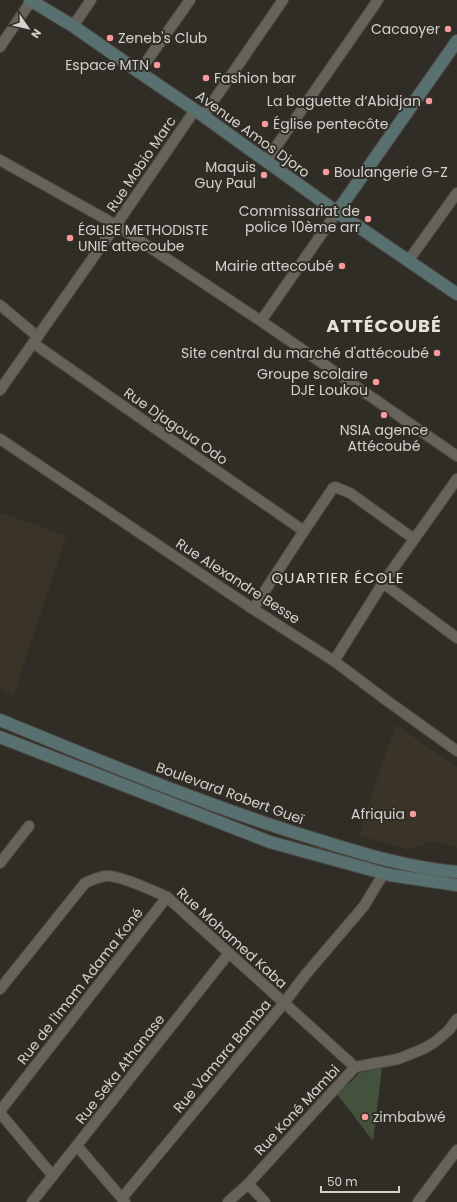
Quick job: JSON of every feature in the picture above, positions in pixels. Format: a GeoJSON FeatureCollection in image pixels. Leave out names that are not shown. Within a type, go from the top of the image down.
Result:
{"type":"FeatureCollection","features":[{"type":"Feature","properties":{"kind":"main road","name":"Avenue Amos Djoro"},"geometry":{"type":"LineString","coordinates":[[31,0],[73,26],[199,113],[337,212],[457,294]]}},
{"type":"Feature","properties":{"kind":"main road"},"geometry":{"type":"LineString","coordinates":[[337,212],[457,41]]}},
{"type":"Feature","properties":{"kind":"main road","name":"Boulevard Robert Gueï"},"geometry":{"type":"LineString","coordinates":[[0,720],[202,801],[278,828],[355,852],[453,876]]}},
{"type":"Feature","properties":{"kind":"main road"},"geometry":{"type":"LineString","coordinates":[[0,737],[270,842],[384,873],[453,876],[457,893]]}},
{"type":"Feature","properties":{"kind":"street"},"geometry":{"type":"LineString","coordinates":[[0,47],[31,0]]}},
{"type":"Feature","properties":{"kind":"street"},"geometry":{"type":"LineString","coordinates":[[73,26],[91,0]]}},
{"type":"Feature","properties":{"kind":"street"},"geometry":{"type":"LineString","coordinates":[[139,72],[190,0]]}},
{"type":"Feature","properties":{"kind":"street","name":"Rue Mobio Marc"},"geometry":{"type":"LineString","coordinates":[[0,390],[116,225],[282,0]]}},
{"type":"Feature","properties":{"kind":"street"},"geometry":{"type":"LineString","coordinates":[[266,161],[378,0]]}},
{"type":"Feature","properties":{"kind":"street"},"geometry":{"type":"LineString","coordinates":[[0,160],[116,225],[261,321],[457,456]]}},
{"type":"Feature","properties":{"kind":"street"},"geometry":{"type":"LineString","coordinates":[[408,261],[457,193]]}},
{"type":"Feature","properties":{"kind":"street"},"geometry":{"type":"LineString","coordinates":[[261,321],[337,212]]}},
{"type":"Feature","properties":{"kind":"street","name":"Rue Djagoua Odo"},"geometry":{"type":"LineString","coordinates":[[0,304],[35,340],[169,438],[304,530]]}},
{"type":"Feature","properties":{"kind":"street","name":"Rue Alexandre Besse"},"geometry":{"type":"LineString","coordinates":[[0,439],[253,609],[334,661],[457,751]]}},
{"type":"Feature","properties":{"kind":"street"},"geometry":{"type":"LineString","coordinates":[[334,661],[383,583],[457,478]]}},
{"type":"Feature","properties":{"kind":"street"},"geometry":{"type":"LineString","coordinates":[[253,609],[333,488],[350,493],[414,539]]}},
{"type":"Feature","properties":{"kind":"street"},"geometry":{"type":"LineString","coordinates":[[383,583],[457,638]]}},
{"type":"Feature","properties":{"kind":"street"},"geometry":{"type":"LineString","coordinates":[[0,863],[29,826]]}},
{"type":"Feature","properties":{"kind":"street","name":"Rue Vamara Bamba"},"geometry":{"type":"LineString","coordinates":[[123,1200],[306,974],[364,906],[384,873]]}},
{"type":"Feature","properties":{"kind":"street","name":"Rue Mohamed Kaba"},"geometry":{"type":"LineString","coordinates":[[0,989],[85,883],[97,877],[108,876],[148,889],[167,898],[355,1067]]}},
{"type":"Feature","properties":{"kind":"street","name":"Rue de l'Imam Adama Koné"},"geometry":{"type":"LineString","coordinates":[[0,1112],[167,898]]}},
{"type":"Feature","properties":{"kind":"street","name":"Rue Seka Athanase"},"geometry":{"type":"LineString","coordinates":[[32,1202],[229,953]]}},
{"type":"Feature","properties":{"kind":"street","name":"Rue Koné Mambi"},"geometry":{"type":"LineString","coordinates":[[228,1202],[248,1184],[355,1067],[398,1059],[423,1049],[435,1042],[449,1030],[457,1019]]}},
{"type":"Feature","properties":{"kind":"street"},"geometry":{"type":"LineString","coordinates":[[0,1112],[53,1176]]}},
{"type":"Feature","properties":{"kind":"street"},"geometry":{"type":"LineString","coordinates":[[76,1146],[123,1200]]}},
{"type":"Feature","properties":{"kind":"street"},"geometry":{"type":"LineString","coordinates":[[418,1202],[457,1150]]}},
{"type":"Feature","properties":{"kind":"street"},"geometry":{"type":"LineString","coordinates":[[248,1184],[265,1202]]}},
{"type":"Feature","properties":{"kind":"shaded area"},"geometry":{"type":"Polygon","coordinates":[[[0,512],[66,536],[14,695],[0,689],[0,512]]]}},
{"type":"Feature","properties":{"kind":"shaded area"},"geometry":{"type":"Polygon","coordinates":[[[396,725],[457,767],[457,848],[433,841],[408,850],[359,835],[396,725]]]}},
{"type":"Feature","properties":{"kind":"green space","name":"zimbabwé"},"geometry":{"type":"Polygon","coordinates":[[[382,1067],[373,1141],[337,1094],[335,1089],[350,1083],[359,1073],[382,1067]]]}},
{"type":"Feature","properties":{"kind":"place","name":"Cacaoyer"},"geometry":{"type":"Point","coordinates":[448,29]}},
{"type":"Feature","properties":{"kind":"place","name":"Zeneb's Club"},"geometry":{"type":"Point","coordinates":[110,38]}},
{"type":"Feature","properties":{"kind":"place","name":"Espace MTN"},"geometry":{"type":"Point","coordinates":[157,65]}},
{"type":"Feature","properties":{"kind":"place","name":"Fashion bar"},"geometry":{"type":"Point","coordinates":[206,78]}},
{"type":"Feature","properties":{"kind":"place","name":"La baguette d‘Abidjan"},"geometry":{"type":"Point","coordinates":[429,101]}},
{"type":"Feature","properties":{"kind":"place","name":"Église pentecôte"},"geometry":{"type":"Point","coordinates":[265,124]}},
{"type":"Feature","properties":{"kind":"place","name":"Boulangerie G-Z"},"geometry":{"type":"Point","coordinates":[326,172]}},
{"type":"Feature","properties":{"kind":"place","name":"Maquis Guy Paul"},"geometry":{"type":"Point","coordinates":[264,175]}},
{"type":"Feature","properties":{"kind":"place","name":"Commissariat de police 10ème arr"},"geometry":{"type":"Point","coordinates":[368,219]}},
{"type":"Feature","properties":{"kind":"place","name":"ÉGLISE METHODISTE UNIE attecoube"},"geometry":{"type":"Point","coordinates":[70,238]}},
{"type":"Feature","properties":{"kind":"place","name":"Mairie attecoubé"},"geometry":{"type":"Point","coordinates":[342,266]}},
{"type":"Feature","properties":{"kind":"place","name":"Site central du marché d'attécoubé"},"geometry":{"type":"Point","coordinates":[437,353]}},
{"type":"Feature","properties":{"kind":"place","name":"Groupe scolaire DJE Loukou"},"geometry":{"type":"Point","coordinates":[376,382]}},
{"type":"Feature","properties":{"kind":"place","name":"NSIA agence Attécoubé"},"geometry":{"type":"Point","coordinates":[384,415]}},
{"type":"Feature","properties":{"kind":"place","name":"Afriquia"},"geometry":{"type":"Point","coordinates":[413,814]}},
{"type":"Feature","properties":{"kind":"place","name":"zimbabwé"},"geometry":{"type":"Point","coordinates":[365,1117]}},
{"type":"Feature","properties":{"kind":"district","name":"ATTÉCOUBÉ"},"geometry":{"type":"Point","coordinates":[384,326]}},
{"type":"Feature","properties":{"kind":"district","name":"QUARTIER ÉCOLE"},"geometry":{"type":"Point","coordinates":[338,578]}}]}
